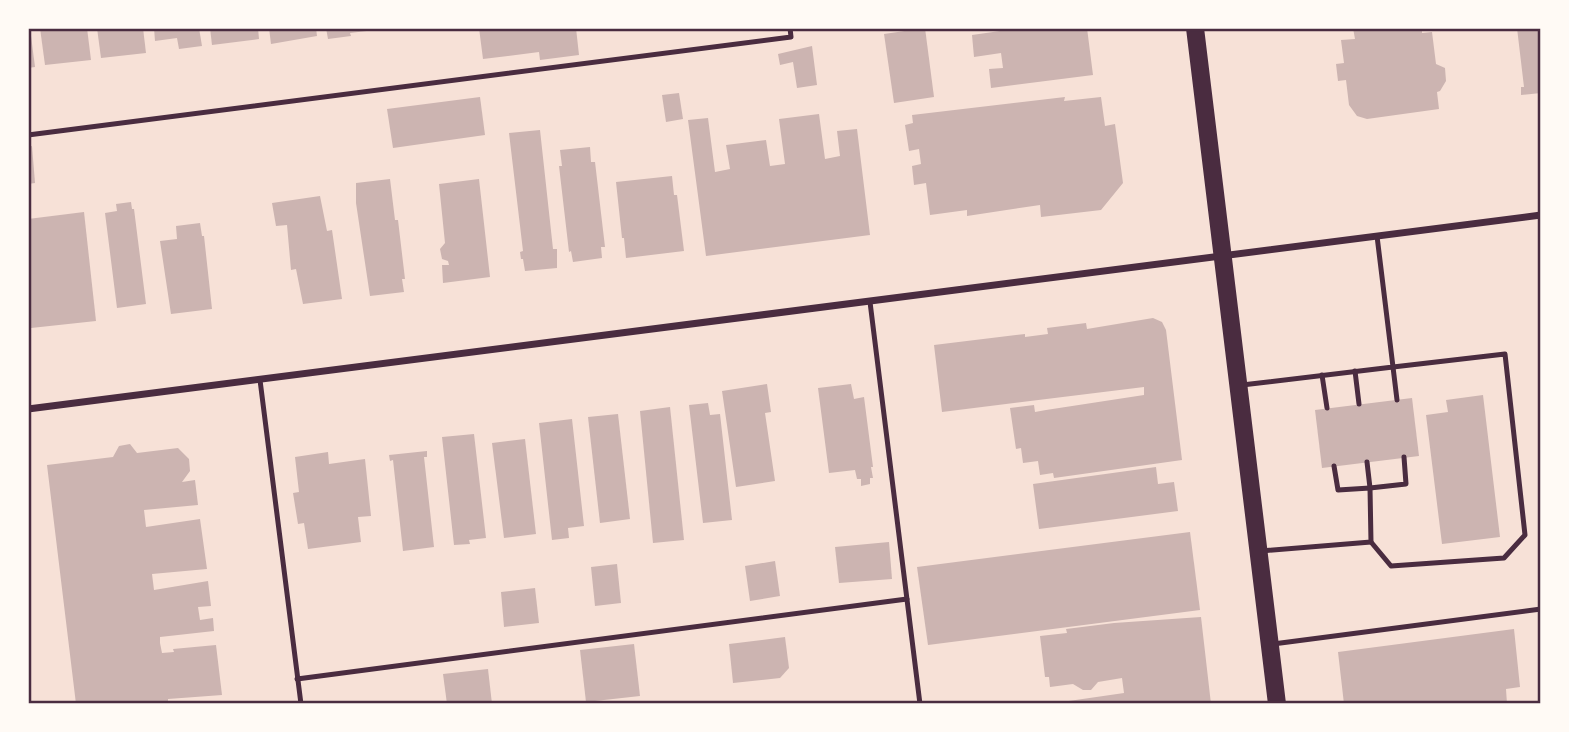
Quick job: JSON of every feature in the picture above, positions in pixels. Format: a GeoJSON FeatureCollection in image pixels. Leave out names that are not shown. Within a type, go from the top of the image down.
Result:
{"type":"FeatureCollection","features":[{"type":"Feature","properties":{"kind":"main road"},"geometry":{"type":"LineString","coordinates":[[1195,28],[1277,704]]}},
{"type":"Feature","properties":{"kind":"street"},"geometry":{"type":"LineString","coordinates":[[28,410],[1541,215]]}},
{"type":"Feature","properties":{"kind":"lane"},"geometry":{"type":"LineString","coordinates":[[28,135],[791,37],[790,28]]}},
{"type":"Feature","properties":{"kind":"lane"},"geometry":{"type":"LineString","coordinates":[[1377,236],[1396,400]]}},
{"type":"Feature","properties":{"kind":"lane"},"geometry":{"type":"LineString","coordinates":[[870,302],[920,704]]}},
{"type":"Feature","properties":{"kind":"lane"},"geometry":{"type":"LineString","coordinates":[[1239,385],[1505,354],[1525,535],[1504,558],[1391,566],[1371,542],[1367,462]]}},
{"type":"Feature","properties":{"kind":"lane"},"geometry":{"type":"LineString","coordinates":[[1355,371],[1359,404]]}},
{"type":"Feature","properties":{"kind":"lane"},"geometry":{"type":"LineString","coordinates":[[1322,374],[1327,408]]}},
{"type":"Feature","properties":{"kind":"lane"},"geometry":{"type":"LineString","coordinates":[[260,380],[300,704]]}},
{"type":"Feature","properties":{"kind":"lane"},"geometry":{"type":"LineString","coordinates":[[1334,466],[1338,490],[1406,484],[1404,457]]}},
{"type":"Feature","properties":{"kind":"lane"},"geometry":{"type":"LineString","coordinates":[[1259,552],[1371,542]]}},
{"type":"Feature","properties":{"kind":"lane"},"geometry":{"type":"LineString","coordinates":[[298,678],[906,599]]}},
{"type":"Feature","properties":{"kind":"lane"},"geometry":{"type":"LineString","coordinates":[[1270,644],[1541,609]]}},
{"type":"Feature","properties":{"kind":"building"},"geometry":{"type":"Polygon","coordinates":[[[28,28],[35,67],[28,68],[28,28]]]}},
{"type":"Feature","properties":{"kind":"building"},"geometry":{"type":"Polygon","coordinates":[[[40,28],[87,28],[91,60],[45,65],[40,28]]]}},
{"type":"Feature","properties":{"kind":"building"},"geometry":{"type":"Polygon","coordinates":[[[97,28],[143,28],[146,53],[101,58],[97,28]]]}},
{"type":"Feature","properties":{"kind":"building"},"geometry":{"type":"Polygon","coordinates":[[[154,28],[199,28],[202,46],[179,49],[177,38],[155,41],[154,28]]]}},
{"type":"Feature","properties":{"kind":"building"},"geometry":{"type":"Polygon","coordinates":[[[210,28],[258,28],[259,39],[212,45],[210,28]]]}},
{"type":"Feature","properties":{"kind":"building"},"geometry":{"type":"Polygon","coordinates":[[[269,28],[316,28],[317,36],[271,44],[269,28]]]}},
{"type":"Feature","properties":{"kind":"building"},"geometry":{"type":"Polygon","coordinates":[[[326,28],[375,28],[375,30],[328,39],[326,28]]]}},
{"type":"Feature","properties":{"kind":"building"},"geometry":{"type":"Polygon","coordinates":[[[479,28],[576,28],[579,55],[540,60],[539,52],[483,59],[479,28]]]}},
{"type":"Feature","properties":{"kind":"building"},"geometry":{"type":"Polygon","coordinates":[[[925,28],[934,97],[894,103],[884,34],[925,28]]]}},
{"type":"Feature","properties":{"kind":"building"},"geometry":{"type":"Polygon","coordinates":[[[1000,28],[1087,28],[1093,75],[991,88],[989,69],[1003,68],[1001,53],[974,57],[972,35],[1000,31],[1000,28]]]}},
{"type":"Feature","properties":{"kind":"building"},"geometry":{"type":"Polygon","coordinates":[[[1353,28],[1422,28],[1422,33],[1432,32],[1436,64],[1445,68],[1446,81],[1437,92],[1439,109],[1367,119],[1357,116],[1349,105],[1346,80],[1338,81],[1336,64],[1344,63],[1341,40],[1355,39],[1353,28]]]}},
{"type":"Feature","properties":{"kind":"building"},"geometry":{"type":"Polygon","coordinates":[[[1517,28],[1541,28],[1541,93],[1521,95],[1521,87],[1524,87],[1517,28]]]}},
{"type":"Feature","properties":{"kind":"building"},"geometry":{"type":"Polygon","coordinates":[[[812,46],[817,85],[797,88],[793,62],[780,65],[778,54],[812,46]]]}},
{"type":"Feature","properties":{"kind":"building"},"geometry":{"type":"Polygon","coordinates":[[[679,93],[683,119],[666,122],[662,95],[679,93]]]}},
{"type":"Feature","properties":{"kind":"building"},"geometry":{"type":"Polygon","coordinates":[[[480,97],[485,135],[393,148],[387,109],[480,97]]]}},
{"type":"Feature","properties":{"kind":"building"},"geometry":{"type":"Polygon","coordinates":[[[1065,97],[1064,101],[1101,97],[1105,126],[1115,124],[1123,183],[1101,210],[1041,217],[1040,205],[967,216],[967,210],[930,215],[926,183],[914,185],[912,166],[921,164],[919,149],[909,151],[905,125],[913,123],[912,115],[1065,97]]]}},
{"type":"Feature","properties":{"kind":"building"},"geometry":{"type":"Polygon","coordinates":[[[819,114],[825,159],[840,156],[837,131],[857,129],[870,235],[706,256],[688,120],[708,118],[715,172],[730,169],[726,145],[766,140],[770,166],[785,164],[779,119],[819,114]]]}},
{"type":"Feature","properties":{"kind":"building"},"geometry":{"type":"Polygon","coordinates":[[[540,130],[553,249],[557,249],[557,268],[525,271],[520,252],[523,251],[509,133],[540,130]]]}},
{"type":"Feature","properties":{"kind":"building"},"geometry":{"type":"Polygon","coordinates":[[[32,146],[35,183],[28,184],[28,147],[32,146]]]}},
{"type":"Feature","properties":{"kind":"building"},"geometry":{"type":"Polygon","coordinates":[[[590,147],[591,162],[595,162],[605,247],[601,247],[602,258],[573,262],[571,251],[569,252],[559,166],[562,166],[560,150],[590,147]]]}},
{"type":"Feature","properties":{"kind":"building"},"geometry":{"type":"Polygon","coordinates":[[[672,176],[684,251],[626,258],[616,182],[672,176]]]}},
{"type":"Feature","properties":{"kind":"building"},"geometry":{"type":"Polygon","coordinates":[[[390,179],[395,220],[398,220],[404,292],[370,296],[356,203],[356,183],[390,179]]]}},
{"type":"Feature","properties":{"kind":"building"},"geometry":{"type":"Polygon","coordinates":[[[479,179],[490,277],[443,283],[442,265],[449,265],[448,261],[442,259],[440,249],[445,243],[439,184],[479,179]]]}},
{"type":"Feature","properties":{"kind":"building"},"geometry":{"type":"Polygon","coordinates":[[[320,196],[327,231],[332,230],[342,299],[303,304],[296,269],[291,270],[287,225],[276,226],[272,203],[320,196]]]}},
{"type":"Feature","properties":{"kind":"building"},"geometry":{"type":"Polygon","coordinates":[[[131,202],[146,304],[117,308],[105,213],[117,211],[116,204],[131,202]]]}},
{"type":"Feature","properties":{"kind":"building"},"geometry":{"type":"Polygon","coordinates":[[[84,212],[96,321],[31,328],[28,303],[28,219],[84,212]]]}},
{"type":"Feature","properties":{"kind":"building"},"geometry":{"type":"Polygon","coordinates":[[[200,223],[204,236],[212,309],[171,314],[160,241],[177,239],[176,226],[200,223]]]}},
{"type":"Feature","properties":{"kind":"building"},"geometry":{"type":"Polygon","coordinates":[[[1153,318],[1162,322],[1166,330],[1182,460],[1054,478],[1053,473],[1040,475],[1038,461],[1023,463],[1021,448],[1016,449],[1010,408],[1034,405],[1035,412],[1144,395],[1144,387],[942,412],[934,345],[1025,334],[1025,337],[1048,334],[1047,328],[1086,323],[1087,329],[1153,318]]]}},
{"type":"Feature","properties":{"kind":"building"},"geometry":{"type":"Polygon","coordinates":[[[767,384],[771,412],[765,413],[775,481],[736,487],[722,391],[767,384]]]}},
{"type":"Feature","properties":{"kind":"building"},"geometry":{"type":"Polygon","coordinates":[[[851,384],[854,399],[864,397],[873,467],[870,484],[861,486],[861,479],[857,479],[855,470],[829,473],[818,388],[851,384]]]}},
{"type":"Feature","properties":{"kind":"building"},"geometry":{"type":"Polygon","coordinates":[[[1483,395],[1500,537],[1442,544],[1426,415],[1448,412],[1446,400],[1483,395]]]}},
{"type":"Feature","properties":{"kind":"building"},"geometry":{"type":"Polygon","coordinates":[[[1412,398],[1419,456],[1322,468],[1315,410],[1412,398]]]}},
{"type":"Feature","properties":{"kind":"building"},"geometry":{"type":"Polygon","coordinates":[[[708,403],[710,415],[720,414],[732,520],[703,523],[689,405],[708,403]]]}},
{"type":"Feature","properties":{"kind":"building"},"geometry":{"type":"Polygon","coordinates":[[[670,407],[684,540],[653,543],[640,411],[670,407]]]}},
{"type":"Feature","properties":{"kind":"building"},"geometry":{"type":"Polygon","coordinates":[[[618,414],[630,519],[600,523],[588,417],[618,414]]]}},
{"type":"Feature","properties":{"kind":"building"},"geometry":{"type":"Polygon","coordinates":[[[572,419],[584,526],[568,528],[569,538],[552,540],[539,423],[572,419]]]}},
{"type":"Feature","properties":{"kind":"building"},"geometry":{"type":"Polygon","coordinates":[[[474,434],[486,538],[469,540],[470,544],[454,545],[442,437],[474,434]]]}},
{"type":"Feature","properties":{"kind":"building"},"geometry":{"type":"Polygon","coordinates":[[[525,439],[536,534],[504,538],[492,443],[525,439]]]}},
{"type":"Feature","properties":{"kind":"building"},"geometry":{"type":"Polygon","coordinates":[[[130,444],[137,453],[178,448],[189,459],[190,471],[182,482],[195,480],[198,505],[144,510],[146,527],[200,519],[207,569],[152,574],[154,590],[208,581],[211,606],[198,607],[200,620],[213,618],[214,631],[160,637],[160,643],[162,653],[174,652],[173,649],[216,645],[222,695],[168,699],[168,704],[76,704],[47,465],[113,457],[119,446],[130,444]]]}},
{"type":"Feature","properties":{"kind":"building"},"geometry":{"type":"Polygon","coordinates":[[[427,451],[427,457],[424,457],[434,547],[403,551],[393,460],[390,461],[389,455],[427,451]]]}},
{"type":"Feature","properties":{"kind":"building"},"geometry":{"type":"Polygon","coordinates":[[[328,452],[329,464],[365,459],[371,516],[358,517],[361,542],[308,549],[304,523],[298,524],[293,493],[299,492],[295,457],[328,452]]]}},
{"type":"Feature","properties":{"kind":"building"},"geometry":{"type":"Polygon","coordinates":[[[1156,467],[1158,484],[1174,482],[1178,511],[1039,529],[1033,484],[1156,467]]]}},
{"type":"Feature","properties":{"kind":"building"},"geometry":{"type":"Polygon","coordinates":[[[1190,532],[1200,610],[928,645],[917,567],[1190,532]]]}},
{"type":"Feature","properties":{"kind":"building"},"geometry":{"type":"Polygon","coordinates":[[[889,542],[892,579],[839,583],[835,547],[889,542]]]}},
{"type":"Feature","properties":{"kind":"building"},"geometry":{"type":"Polygon","coordinates":[[[775,561],[780,596],[750,601],[745,566],[775,561]]]}},
{"type":"Feature","properties":{"kind":"building"},"geometry":{"type":"Polygon","coordinates":[[[617,564],[621,603],[595,606],[591,567],[617,564]]]}},
{"type":"Feature","properties":{"kind":"building"},"geometry":{"type":"Polygon","coordinates":[[[535,588],[539,623],[504,627],[501,592],[535,588]]]}},
{"type":"Feature","properties":{"kind":"building"},"geometry":{"type":"Polygon","coordinates":[[[1201,617],[1211,704],[1048,704],[1124,693],[1122,678],[1098,682],[1091,690],[1083,690],[1073,684],[1050,687],[1049,677],[1045,677],[1040,636],[1067,633],[1066,629],[1114,623],[1201,617]]]}},
{"type":"Feature","properties":{"kind":"building"},"geometry":{"type":"Polygon","coordinates":[[[1514,629],[1520,687],[1506,689],[1507,704],[1344,704],[1338,652],[1514,629]]]}},
{"type":"Feature","properties":{"kind":"building"},"geometry":{"type":"Polygon","coordinates":[[[785,637],[789,668],[780,678],[733,683],[729,644],[785,637]]]}},
{"type":"Feature","properties":{"kind":"building"},"geometry":{"type":"Polygon","coordinates":[[[634,644],[640,696],[586,702],[580,650],[634,644]]]}},
{"type":"Feature","properties":{"kind":"building"},"geometry":{"type":"Polygon","coordinates":[[[488,669],[492,704],[447,704],[443,674],[488,669]]]}}]}
